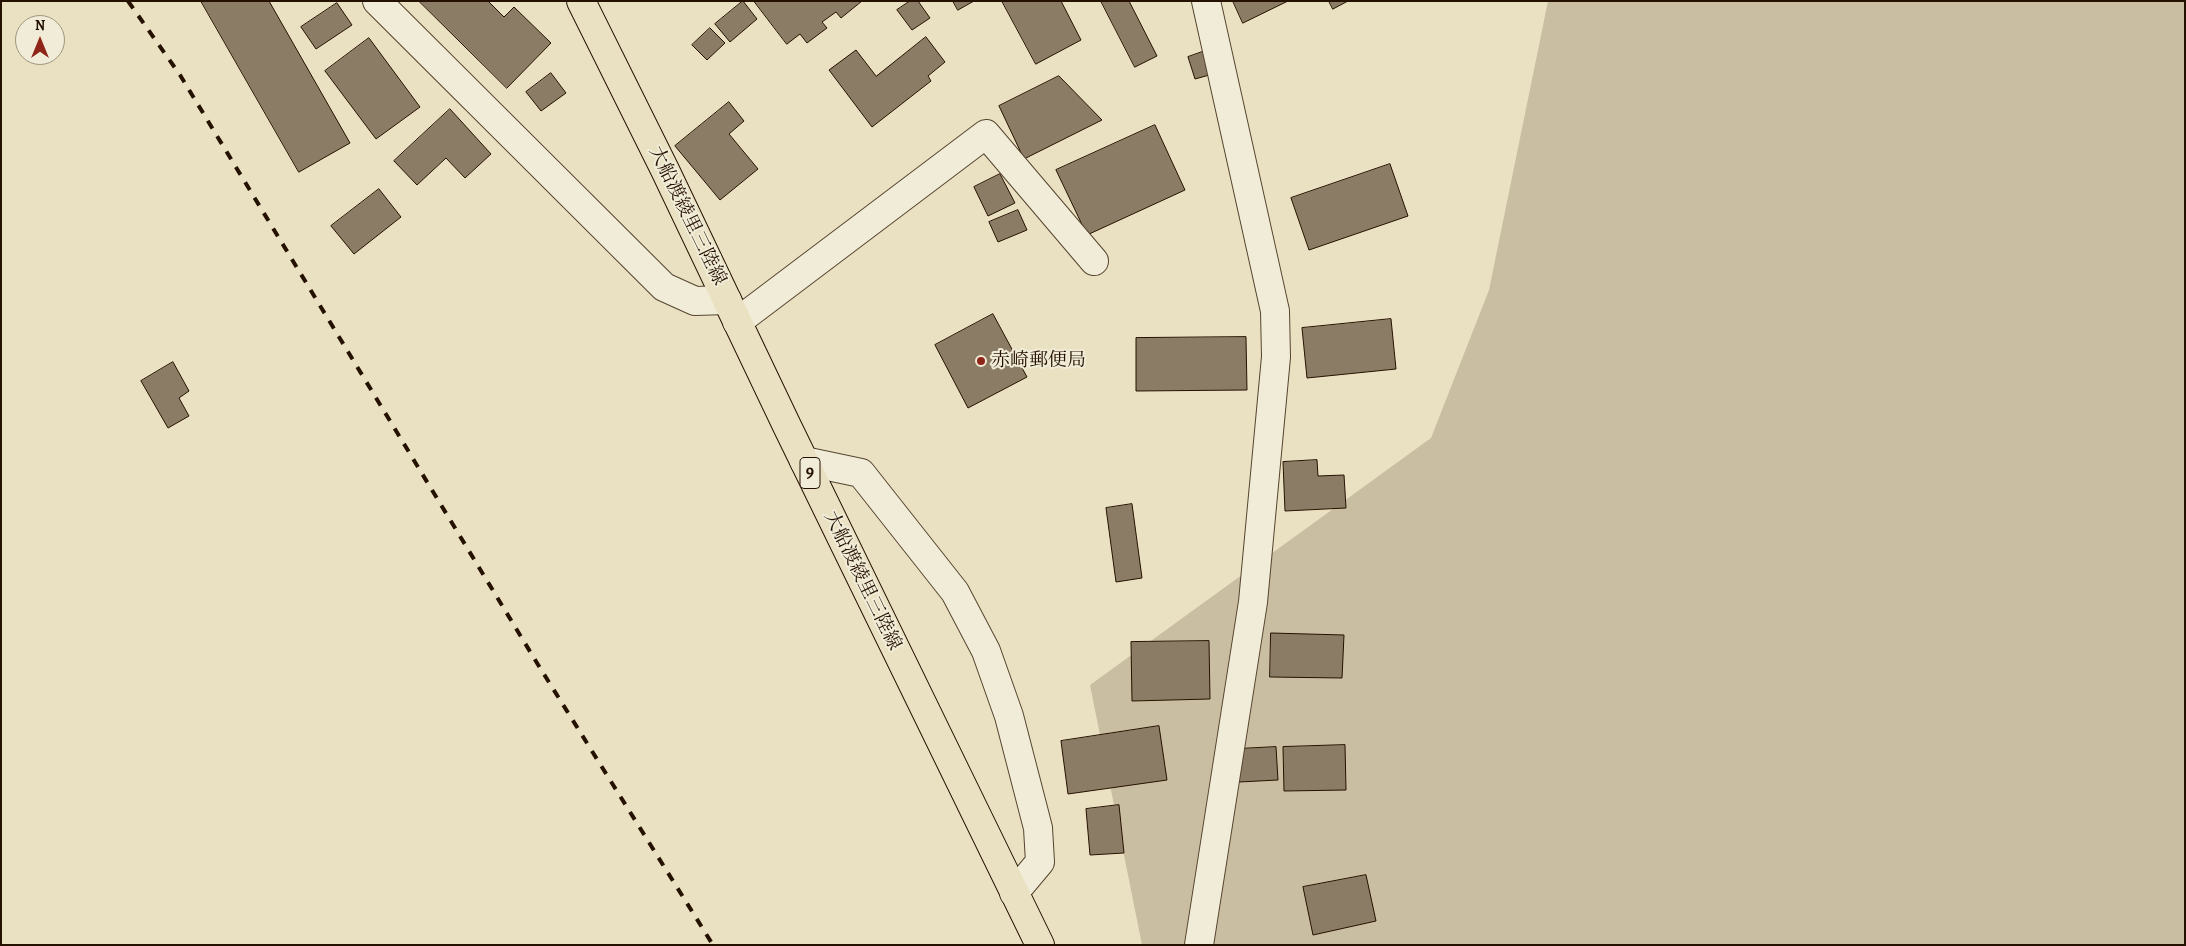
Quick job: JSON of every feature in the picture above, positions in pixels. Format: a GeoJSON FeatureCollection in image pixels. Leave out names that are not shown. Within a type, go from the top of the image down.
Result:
{"type":"FeatureCollection","features":[{"type":"Feature","properties":{"kind":"main road","name":"大船渡綾里三陸線"},"geometry":{"type":"LineString","coordinates":[[581,1],[1040,945]]}},
{"type":"Feature","properties":{"kind":"street"},"geometry":{"type":"LineString","coordinates":[[377,1],[664,287],[695,301],[732,311],[986,134],[1094,261]]}},
{"type":"Feature","properties":{"kind":"street"},"geometry":{"type":"LineString","coordinates":[[1198,945],[1253,602],[1276,357],[1275,310],[1206,1]]}},
{"type":"Feature","properties":{"kind":"street"},"geometry":{"type":"LineString","coordinates":[[804,461],[861,473],[955,592],[986,651],[1009,716],[1038,828],[1040,862],[1014,893]]}},
{"type":"Feature","properties":{"kind":"shaded area"},"geometry":{"type":"Polygon","coordinates":[[[1548,1],[2185,1],[2185,945],[1142,945],[1090,685],[1431,438],[1489,290],[1548,1]]]}},
{"type":"Feature","properties":{"kind":"building"},"geometry":{"type":"Polygon","coordinates":[[[201,1],[269,1],[350,143],[299,172],[201,1]]]}},
{"type":"Feature","properties":{"kind":"building"},"geometry":{"type":"Polygon","coordinates":[[[419,1],[488,1],[504,17],[514,7],[551,43],[507,88],[419,1]]]}},
{"type":"Feature","properties":{"kind":"building"},"geometry":{"type":"Polygon","coordinates":[[[743,1],[757,19],[730,42],[715,24],[743,1]]]}},
{"type":"Feature","properties":{"kind":"building"},"geometry":{"type":"Polygon","coordinates":[[[754,1],[862,1],[841,18],[836,12],[822,22],[827,28],[807,43],[800,34],[787,44],[754,1]]]}},
{"type":"Feature","properties":{"kind":"building"},"geometry":{"type":"Polygon","coordinates":[[[910,1],[918,1],[930,18],[912,30],[897,10],[910,1]]]}},
{"type":"Feature","properties":{"kind":"building"},"geometry":{"type":"Polygon","coordinates":[[[953,1],[974,1],[958,10],[953,1]]]}},
{"type":"Feature","properties":{"kind":"building"},"geometry":{"type":"Polygon","coordinates":[[[1002,1],[1061,1],[1081,40],[1036,64],[1002,1]]]}},
{"type":"Feature","properties":{"kind":"building"},"geometry":{"type":"Polygon","coordinates":[[[1101,1],[1129,1],[1157,56],[1135,67],[1101,1]]]}},
{"type":"Feature","properties":{"kind":"building"},"geometry":{"type":"Polygon","coordinates":[[[1233,1],[1288,1],[1243,23],[1233,1]]]}},
{"type":"Feature","properties":{"kind":"building"},"geometry":{"type":"Polygon","coordinates":[[[1329,1],[1348,1],[1333,9],[1329,1]]]}},
{"type":"Feature","properties":{"kind":"building"},"geometry":{"type":"Polygon","coordinates":[[[337,3],[352,25],[316,49],[301,27],[337,3]]]}},
{"type":"Feature","properties":{"kind":"building"},"geometry":{"type":"Polygon","coordinates":[[[710,28],[725,43],[707,60],[692,45],[710,28]]]}},
{"type":"Feature","properties":{"kind":"building"},"geometry":{"type":"Polygon","coordinates":[[[926,37],[945,62],[928,76],[931,81],[872,127],[829,70],[856,50],[876,76],[926,37]]]}},
{"type":"Feature","properties":{"kind":"building"},"geometry":{"type":"Polygon","coordinates":[[[369,38],[420,107],[376,139],[325,71],[369,38]]]}},
{"type":"Feature","properties":{"kind":"building"},"geometry":{"type":"Polygon","coordinates":[[[1205,51],[1213,74],[1195,79],[1188,57],[1205,51]]]}},
{"type":"Feature","properties":{"kind":"building"},"geometry":{"type":"Polygon","coordinates":[[[551,73],[566,93],[541,111],[526,92],[551,73]]]}},
{"type":"Feature","properties":{"kind":"building"},"geometry":{"type":"Polygon","coordinates":[[[1059,76],[1102,120],[1024,159],[999,106],[1059,76]]]}},
{"type":"Feature","properties":{"kind":"building"},"geometry":{"type":"Polygon","coordinates":[[[729,102],[744,121],[729,134],[758,169],[720,200],[675,146],[729,102]]]}},
{"type":"Feature","properties":{"kind":"building"},"geometry":{"type":"Polygon","coordinates":[[[450,109],[491,154],[465,178],[446,158],[417,185],[394,161],[450,109]]]}},
{"type":"Feature","properties":{"kind":"building"},"geometry":{"type":"Polygon","coordinates":[[[1155,125],[1185,190],[1087,235],[1056,170],[1155,125]]]}},
{"type":"Feature","properties":{"kind":"building"},"geometry":{"type":"Polygon","coordinates":[[[1390,164],[1408,216],[1309,250],[1291,198],[1390,164]]]}},
{"type":"Feature","properties":{"kind":"building"},"geometry":{"type":"Polygon","coordinates":[[[1000,174],[1015,203],[988,216],[974,187],[1000,174]]]}},
{"type":"Feature","properties":{"kind":"building"},"geometry":{"type":"Polygon","coordinates":[[[379,189],[401,217],[354,254],[331,226],[379,189]]]}},
{"type":"Feature","properties":{"kind":"building"},"geometry":{"type":"Polygon","coordinates":[[[1018,210],[1027,230],[998,242],[989,222],[1018,210]]]}},
{"type":"Feature","properties":{"kind":"building"},"geometry":{"type":"Polygon","coordinates":[[[993,314],[1027,377],[968,408],[935,345],[993,314]]]}},
{"type":"Feature","properties":{"kind":"building"},"geometry":{"type":"Polygon","coordinates":[[[1391,319],[1396,369],[1307,378],[1302,328],[1391,319]]]}},
{"type":"Feature","properties":{"kind":"building"},"geometry":{"type":"Polygon","coordinates":[[[1246,337],[1247,390],[1136,391],[1136,338],[1246,337]]]}},
{"type":"Feature","properties":{"kind":"building"},"geometry":{"type":"Polygon","coordinates":[[[173,362],[189,391],[179,398],[189,416],[168,428],[141,381],[173,362]]]}},
{"type":"Feature","properties":{"kind":"building"},"geometry":{"type":"Polygon","coordinates":[[[1317,460],[1318,476],[1344,475],[1346,508],[1285,511],[1283,462],[1317,460]]]}},
{"type":"Feature","properties":{"kind":"building"},"geometry":{"type":"Polygon","coordinates":[[[1132,504],[1142,578],[1116,582],[1106,508],[1132,504]]]}},
{"type":"Feature","properties":{"kind":"building"},"geometry":{"type":"Polygon","coordinates":[[[1271,633],[1344,635],[1342,678],[1270,677],[1271,633]]]}},
{"type":"Feature","properties":{"kind":"building"},"geometry":{"type":"Polygon","coordinates":[[[1209,641],[1210,699],[1132,701],[1131,642],[1209,641]]]}},
{"type":"Feature","properties":{"kind":"building"},"geometry":{"type":"Polygon","coordinates":[[[1159,726],[1167,780],[1068,794],[1061,741],[1159,726]]]}},
{"type":"Feature","properties":{"kind":"building"},"geometry":{"type":"Polygon","coordinates":[[[1345,745],[1346,790],[1284,791],[1283,747],[1345,745]]]}},
{"type":"Feature","properties":{"kind":"building"},"geometry":{"type":"Polygon","coordinates":[[[1276,747],[1278,780],[1239,782],[1238,749],[1276,747]]]}},
{"type":"Feature","properties":{"kind":"building"},"geometry":{"type":"Polygon","coordinates":[[[1119,805],[1124,853],[1090,855],[1086,809],[1119,805]]]}},
{"type":"Feature","properties":{"kind":"building"},"geometry":{"type":"Polygon","coordinates":[[[1366,875],[1376,921],[1313,935],[1303,887],[1366,875]]]}},
{"type":"Feature","properties":{"kind":"railway"},"geometry":{"type":"LineString","coordinates":[[128,1],[180,75],[537,663],[713,945]]}},
{"type":"Feature","properties":{"kind":"place","name":"赤崎郵便局"},"geometry":{"type":"Point","coordinates":[981,361]}}]}
